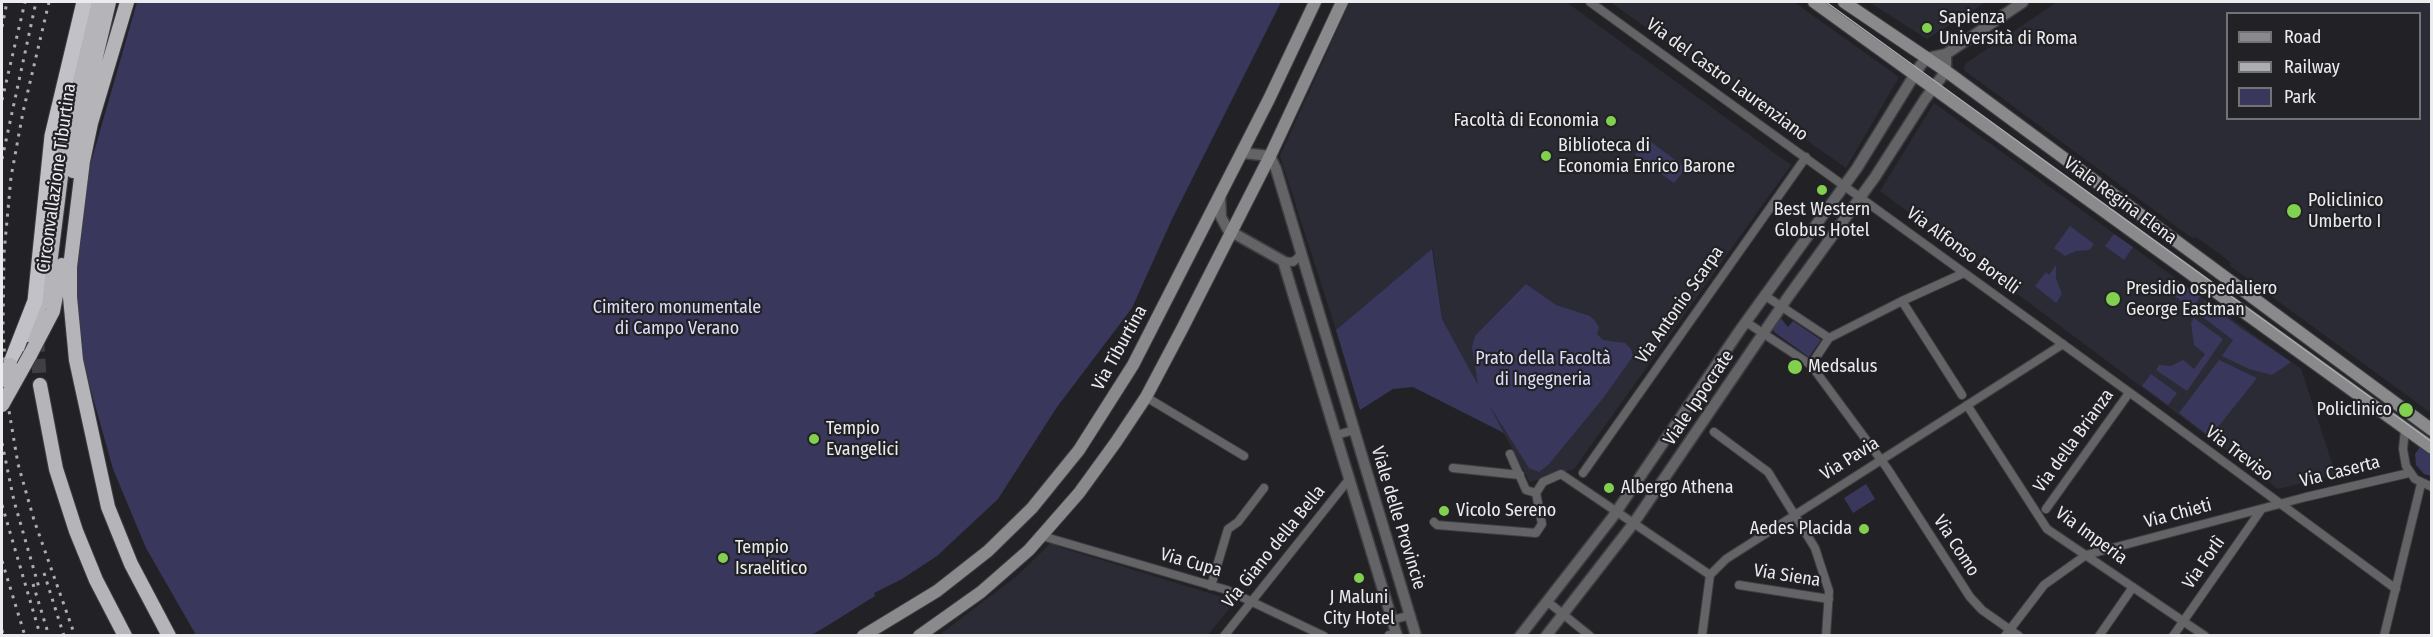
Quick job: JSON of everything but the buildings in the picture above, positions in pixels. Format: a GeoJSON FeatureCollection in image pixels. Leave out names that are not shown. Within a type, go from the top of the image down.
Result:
{"type":"FeatureCollection","features":[{"type":"Feature","properties":{"kind":"highway"},"geometry":{"type":"LineString","coordinates":[[2,380],[30,324],[37,290],[52,136],[84,2]]}},
{"type":"Feature","properties":{"kind":"highway","name":"Circonvallazione Tiburtina"},"geometry":{"type":"LineString","coordinates":[[30,324],[42,304],[49,279],[63,154],[96,2]]}},
{"type":"Feature","properties":{"kind":"highway","name":"Circonvallazione Tiburtina"},"geometry":{"type":"LineString","coordinates":[[2,405],[51,317],[58,290],[80,124],[109,2]]}},
{"type":"Feature","properties":{"kind":"highway"},"geometry":{"type":"LineString","coordinates":[[127,2],[84,154],[70,267],[70,297],[76,360],[108,507],[131,564],[169,636]]}},
{"type":"Feature","properties":{"kind":"highway"},"geometry":{"type":"LineString","coordinates":[[66,97],[83,54]]}},
{"type":"Feature","properties":{"kind":"highway"},"geometry":{"type":"LineString","coordinates":[[40,385],[56,469],[73,522],[96,580],[125,636]]}},
{"type":"Feature","properties":{"kind":"main road","name":"Via Tiburtina"},"geometry":{"type":"LineString","coordinates":[[863,636],[922,601],[975,563],[1021,520],[1060,474],[1121,387],[1243,153],[1315,2]]}},
{"type":"Feature","properties":{"kind":"main road"},"geometry":{"type":"LineString","coordinates":[[918,636],[931,630],[981,592],[1042,536],[1100,464],[1146,397],[1270,156],[1342,2]]}},
{"type":"Feature","properties":{"kind":"main road","name":"Viale Regina Elena"},"geometry":{"type":"LineString","coordinates":[[1814,2],[2432,448]]}},
{"type":"Feature","properties":{"kind":"main road","name":"Viale Regina Elena"},"geometry":{"type":"LineString","coordinates":[[1844,2],[1946,71],[2432,430]]}},
{"type":"Feature","properties":{"kind":"street","name":"Via del Castro Laurenziano"},"geometry":{"type":"LineString","coordinates":[[1590,2],[1844,186]]}},
{"type":"Feature","properties":{"kind":"street"},"geometry":{"type":"LineString","coordinates":[[1927,58],[1946,54],[2023,2]]}},
{"type":"Feature","properties":{"kind":"street"},"geometry":{"type":"LineString","coordinates":[[1946,54],[1946,71]]}},
{"type":"Feature","properties":{"kind":"street","name":"Viale Ippocrate"},"geometry":{"type":"LineString","coordinates":[[1520,636],[1616,512],[1764,295],[1844,186],[1914,73],[1927,58]]}},
{"type":"Feature","properties":{"kind":"street","name":"Viale Ippocrate"},"geometry":{"type":"LineString","coordinates":[[1546,636],[1633,524],[1781,306],[1861,198],[1933,87],[1946,71]]}},
{"type":"Feature","properties":{"kind":"street"},"geometry":{"type":"LineString","coordinates":[[1243,153],[1270,156]]}},
{"type":"Feature","properties":{"kind":"street","name":"Viale delle Provincie"},"geometry":{"type":"LineString","coordinates":[[1270,156],[1302,254],[1416,636]]}},
{"type":"Feature","properties":{"kind":"street","name":"Via Antonio Scarpa"},"geometry":{"type":"LineString","coordinates":[[1583,473],[1806,157]]}},
{"type":"Feature","properties":{"kind":"street","name":"Via Alfonso Borelli"},"geometry":{"type":"LineString","coordinates":[[1844,186],[2062,344]]}},
{"type":"Feature","properties":{"kind":"street"},"geometry":{"type":"LineString","coordinates":[[1220,195],[1222,221],[1231,233],[1283,261],[1293,262],[1302,254]]}},
{"type":"Feature","properties":{"kind":"street","name":"Viale delle Provincie"},"geometry":{"type":"LineString","coordinates":[[1283,261],[1397,636]]}},
{"type":"Feature","properties":{"kind":"street"},"geometry":{"type":"LineString","coordinates":[[1746,322],[1811,365],[1829,338],[1902,300],[1965,273]]}},
{"type":"Feature","properties":{"kind":"street"},"geometry":{"type":"LineString","coordinates":[[1764,295],[1829,338]]}},
{"type":"Feature","properties":{"kind":"street"},"geometry":{"type":"LineString","coordinates":[[1902,300],[1962,395]]}},
{"type":"Feature","properties":{"kind":"street","name":"Via Treviso"},"geometry":{"type":"LineString","coordinates":[[2062,344],[2396,590]]}},
{"type":"Feature","properties":{"kind":"street","name":"Via Pavia"},"geometry":{"type":"LineString","coordinates":[[1710,575],[1726,559],[1794,514],[2062,344]]}},
{"type":"Feature","properties":{"kind":"street","name":"Via Como"},"geometry":{"type":"LineString","coordinates":[[1811,365],[1880,459],[1970,597],[2007,632],[2019,636]]}},
{"type":"Feature","properties":{"kind":"street","name":"Via della Brianza"},"geometry":{"type":"LineString","coordinates":[[2046,509],[2129,393]]}},
{"type":"Feature","properties":{"kind":"street"},"geometry":{"type":"LineString","coordinates":[[1146,397],[1244,456]]}},
{"type":"Feature","properties":{"kind":"street","name":"Via Imperia"},"geometry":{"type":"LineString","coordinates":[[1967,405],[2043,524],[2205,636]]}},
{"type":"Feature","properties":{"kind":"street"},"geometry":{"type":"LineString","coordinates":[[2405,429],[2403,449],[2409,473],[2421,484],[2432,487]]}},
{"type":"Feature","properties":{"kind":"street","name":"Viale delle Provincie"},"geometry":{"type":"LineString","coordinates":[[1337,435],[1354,430]]}},
{"type":"Feature","properties":{"kind":"street"},"geometry":{"type":"LineString","coordinates":[[1714,432],[1768,472],[1819,556],[1827,579],[1829,599],[1826,636]]}},
{"type":"Feature","properties":{"kind":"street"},"geometry":{"type":"LineString","coordinates":[[1510,454],[1526,490],[1536,493]]}},
{"type":"Feature","properties":{"kind":"street"},"geometry":{"type":"LineString","coordinates":[[1453,468],[1520,475]]}},
{"type":"Feature","properties":{"kind":"street","name":"Via Caserta"},"geometry":{"type":"LineString","coordinates":[[2278,505],[2409,473]]}},
{"type":"Feature","properties":{"kind":"street"},"geometry":{"type":"LineString","coordinates":[[1536,493],[1549,478],[1561,474],[1566,475],[1633,524],[1710,575],[1702,636]]}},
{"type":"Feature","properties":{"kind":"street","name":"Via Giano della Bella"},"geometry":{"type":"LineString","coordinates":[[1224,636],[1350,478]]}},
{"type":"Feature","properties":{"kind":"street"},"geometry":{"type":"LineString","coordinates":[[2384,636],[2421,484]]}},
{"type":"Feature","properties":{"kind":"street"},"geometry":{"type":"LineString","coordinates":[[1211,586],[1228,529],[1238,522],[1264,488]]}},
{"type":"Feature","properties":{"kind":"street"},"geometry":{"type":"LineString","coordinates":[[1434,522],[1437,525],[1532,534],[1539,531],[1542,524],[1536,493]]}},
{"type":"Feature","properties":{"kind":"street","name":"Via Chieti"},"geometry":{"type":"LineString","coordinates":[[2086,555],[2278,505]]}},
{"type":"Feature","properties":{"kind":"street","name":"Via Forlì"},"geometry":{"type":"LineString","coordinates":[[2173,636],[2261,510]]}},
{"type":"Feature","properties":{"kind":"street","name":"Via Cupa"},"geometry":{"type":"LineString","coordinates":[[1042,536],[1252,600],[1324,636]]}},
{"type":"Feature","properties":{"kind":"street"},"geometry":{"type":"LineString","coordinates":[[2007,632],[2044,585],[2086,555]]}},
{"type":"Feature","properties":{"kind":"street","name":"Via Siena"},"geometry":{"type":"LineString","coordinates":[[1739,585],[1829,599]]}},
{"type":"Feature","properties":{"kind":"street"},"geometry":{"type":"LineString","coordinates":[[2099,636],[2133,586]]}},
{"type":"Feature","properties":{"kind":"street"},"geometry":{"type":"LineString","coordinates":[[1548,602],[1590,636]]}},
{"type":"Feature","properties":{"kind":"street","name":"Viale delle Provincie"},"geometry":{"type":"LineString","coordinates":[[1393,620],[1410,615]]}},
{"type":"Feature","properties":{"kind":"shaded area"},"geometry":{"type":"Polygon","coordinates":[[[1350,2],[1566,2],[1791,165],[1574,469],[1530,482],[1442,319],[1433,249],[1336,330],[1280,156],[1350,2]]]}},
{"type":"Feature","properties":{"kind":"shaded area"},"geometry":{"type":"Polygon","coordinates":[[[1610,2],[1794,2],[1899,77],[1846,168],[1610,2]]]}},
{"type":"Feature","properties":{"kind":"shaded area","name":"Sapienza Università di Roma"},"geometry":{"type":"Polygon","coordinates":[[[1869,2],[1986,2],[1927,39],[1869,2]]]}},
{"type":"Feature","properties":{"kind":"shaded area","name":"Policlinico Umberto I"},"geometry":{"type":"Polygon","coordinates":[[[2057,2],[2431,2],[2431,413],[2230,266],[2231,263],[2220,254],[2196,237],[2192,238],[1964,70],[1965,64],[2057,2]]]}},
{"type":"Feature","properties":{"kind":"shaded area"},"geometry":{"type":"Polygon","coordinates":[[[1934,103],[2301,369],[2336,475],[2278,489],[1880,191],[1934,103]]]}},
{"type":"Feature","properties":{"kind":"shaded area"},"geometry":{"type":"Polygon","coordinates":[[[1054,540],[1059,547],[1235,601],[1208,635],[938,636],[1017,576],[1054,540]]]}},
{"type":"Feature","properties":{"kind":"green space","name":"Cimitero monumentale di Campo Verano"},"geometry":{"type":"Polygon","coordinates":[[[137,2],[1281,2],[1173,217],[1132,308],[1057,407],[998,499],[937,556],[902,579],[874,593],[875,596],[822,629],[811,635],[196,635],[146,548],[113,469],[83,362],[75,289],[75,264],[87,176],[137,2]]]}},
{"type":"Feature","properties":{"kind":"green space"},"geometry":{"type":"Polygon","coordinates":[[[1647,139],[1686,168],[1674,183],[1635,155],[1647,139]]]}},
{"type":"Feature","properties":{"kind":"green space"},"geometry":{"type":"Polygon","coordinates":[[[2070,226],[2094,244],[2089,250],[2076,251],[2065,256],[2054,248],[2070,226]]]}},
{"type":"Feature","properties":{"kind":"green space"},"geometry":{"type":"Polygon","coordinates":[[[2114,234],[2133,247],[2124,260],[2105,246],[2114,234]]]}},
{"type":"Feature","properties":{"kind":"green space","name":"Prato della Facoltà di Ingegneria"},"geometry":{"type":"Polygon","coordinates":[[[1432,249],[1442,319],[1478,385],[1472,347],[1475,336],[1526,284],[1556,305],[1590,316],[1599,327],[1597,334],[1603,340],[1625,343],[1631,349],[1633,356],[1604,397],[1549,464],[1539,472],[1529,468],[1489,405],[1504,433],[1413,387],[1393,389],[1360,410],[1336,330],[1432,249]]]}},
{"type":"Feature","properties":{"kind":"green space"},"geometry":{"type":"Polygon","coordinates":[[[2056,265],[2056,278],[2062,294],[2056,303],[2035,286],[2046,272],[2049,275],[2056,265]]]}},
{"type":"Feature","properties":{"kind":"green space"},"geometry":{"type":"Polygon","coordinates":[[[2182,284],[2200,297],[2192,309],[2173,295],[2182,284]]]}},
{"type":"Feature","properties":{"kind":"green space"},"geometry":{"type":"Polygon","coordinates":[[[2205,301],[2291,362],[2272,375],[2249,369],[2222,356],[2233,340],[2196,312],[2205,301]]]}},
{"type":"Feature","properties":{"kind":"green space"},"geometry":{"type":"Polygon","coordinates":[[[1780,317],[1788,327],[1793,321],[1821,340],[1809,357],[1774,332],[1773,326],[1780,317]]]}},
{"type":"Feature","properties":{"kind":"green space"},"geometry":{"type":"Polygon","coordinates":[[[2194,318],[2223,339],[2187,391],[2156,370],[2159,365],[2171,366],[2183,360],[2194,369],[2205,354],[2194,345],[2191,323],[2194,318]]]}},
{"type":"Feature","properties":{"kind":"green space"},"geometry":{"type":"Polygon","coordinates":[[[2219,360],[2257,378],[2210,437],[2179,413],[2219,360]]]}},
{"type":"Feature","properties":{"kind":"green space"},"geometry":{"type":"Polygon","coordinates":[[[2151,374],[2177,393],[2168,405],[2142,386],[2151,374]]]}},
{"type":"Feature","properties":{"kind":"green space"},"geometry":{"type":"Polygon","coordinates":[[[2420,447],[2431,455],[2431,476],[2424,474],[2416,465],[2415,454],[2420,447]]]}},
{"type":"Feature","properties":{"kind":"green space"},"geometry":{"type":"Polygon","coordinates":[[[1866,484],[1875,499],[1853,513],[1844,498],[1866,484]]]}},
{"type":"Feature","properties":{"kind":"tunnel"},"geometry":{"type":"LineString","coordinates":[[37,338],[40,385]]}},
{"type":"Feature","properties":{"kind":"tram line"},"geometry":{"type":"LineString","coordinates":[[1826,2],[2432,442]]}},
{"type":"Feature","properties":{"kind":"railway"},"geometry":{"type":"LineString","coordinates":[[2,27],[7,2]]}},
{"type":"Feature","properties":{"kind":"railway"},"geometry":{"type":"LineString","coordinates":[[2,100],[25,2]]}},
{"type":"Feature","properties":{"kind":"railway"},"geometry":{"type":"LineString","coordinates":[[2,159],[36,2]]}},
{"type":"Feature","properties":{"kind":"railway"},"geometry":{"type":"LineString","coordinates":[[49,2],[23,112],[11,177],[4,253],[3,328],[7,399],[18,464],[34,520],[75,636]]}},
{"type":"Feature","properties":{"kind":"railway"},"geometry":{"type":"LineString","coordinates":[[2,443],[14,501],[40,591]]}},
{"type":"Feature","properties":{"kind":"railway"},"geometry":{"type":"LineString","coordinates":[[2,505],[39,631]]}},
{"type":"Feature","properties":{"kind":"railway"},"geometry":{"type":"LineString","coordinates":[[2,561],[25,636]]}},
{"type":"Feature","properties":{"kind":"railway"},"geometry":{"type":"LineString","coordinates":[[44,573],[64,636]]}},
{"type":"Feature","properties":{"kind":"railway"},"geometry":{"type":"LineString","coordinates":[[33,584],[49,636]]}},
{"type":"Feature","properties":{"kind":"railway"},"geometry":{"type":"LineString","coordinates":[[2,630],[3,636]]}},
{"type":"Feature","properties":{"kind":"place","name":"Sapienza Università di Roma"},"geometry":{"type":"Point","coordinates":[1927,28]}},
{"type":"Feature","properties":{"kind":"place","name":"Facoltà di Economia"},"geometry":{"type":"Point","coordinates":[1611,121]}},
{"type":"Feature","properties":{"kind":"place","name":"Biblioteca di Economia Enrico Barone"},"geometry":{"type":"Point","coordinates":[1546,156]}},
{"type":"Feature","properties":{"kind":"place","name":"Best Western Globus Hotel"},"geometry":{"type":"Point","coordinates":[1822,190]}},
{"type":"Feature","properties":{"kind":"place","name":"Policlinico Umberto I"},"geometry":{"type":"Point","coordinates":[2294,211]}},
{"type":"Feature","properties":{"kind":"place","name":"Presidio ospedaliero George Eastman"},"geometry":{"type":"Point","coordinates":[2113,299]}},
{"type":"Feature","properties":{"kind":"place","name":"Medsalus"},"geometry":{"type":"Point","coordinates":[1795,367]}},
{"type":"Feature","properties":{"kind":"place","name":"Policlinico"},"geometry":{"type":"Point","coordinates":[2406,410]}},
{"type":"Feature","properties":{"kind":"place","name":"Tempio Evangelici"},"geometry":{"type":"Point","coordinates":[814,439]}},
{"type":"Feature","properties":{"kind":"place","name":"Albergo Athena"},"geometry":{"type":"Point","coordinates":[1609,488]}},
{"type":"Feature","properties":{"kind":"place","name":"Vicolo Sereno"},"geometry":{"type":"Point","coordinates":[1444,511]}},
{"type":"Feature","properties":{"kind":"place","name":"Aedes Placida"},"geometry":{"type":"Point","coordinates":[1864,529]}},
{"type":"Feature","properties":{"kind":"place","name":"Tempio Israelitico"},"geometry":{"type":"Point","coordinates":[723,558]}},
{"type":"Feature","properties":{"kind":"place","name":"J Maluni City Hotel"},"geometry":{"type":"Point","coordinates":[1359,578]}}]}
